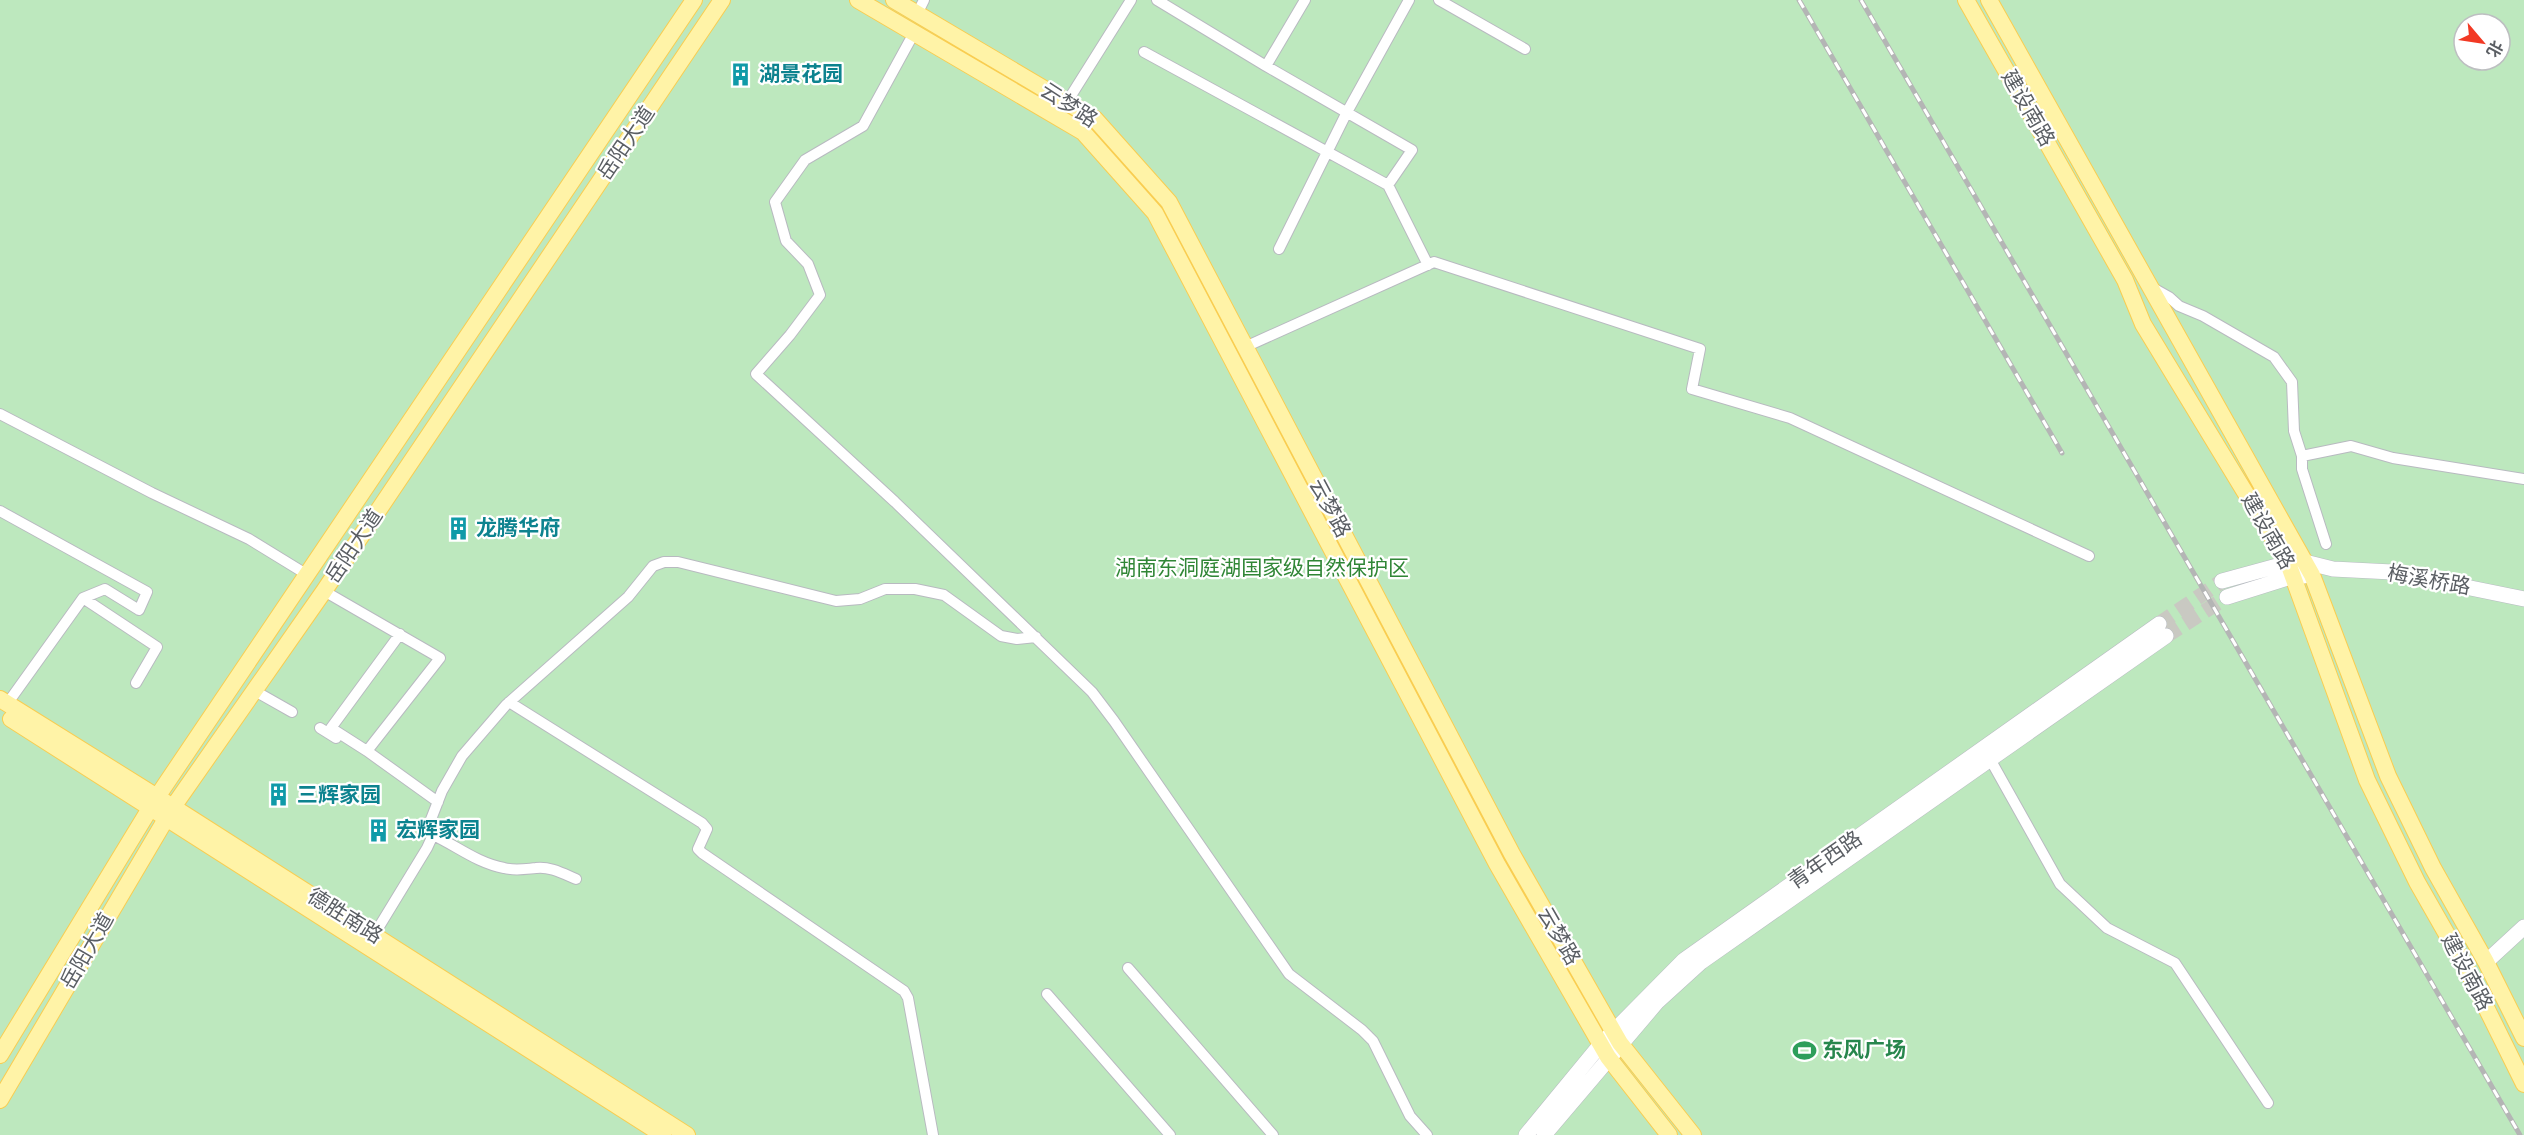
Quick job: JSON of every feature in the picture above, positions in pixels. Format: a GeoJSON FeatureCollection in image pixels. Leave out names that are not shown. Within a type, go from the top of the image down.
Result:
{"type":"FeatureCollection","features":[{"type":"Feature","properties":{"kind":"main road","name":"岳阳大道"},"geometry":{"type":"LineString","coordinates":[[0,1055],[153,802],[694,0]]}},
{"type":"Feature","properties":{"kind":"main road","name":"岳阳大道"},"geometry":{"type":"LineString","coordinates":[[0,1100],[170,813],[324,591],[722,0]]}},
{"type":"Feature","properties":{"kind":"main road"},"geometry":{"type":"LineString","coordinates":[[858,0],[1083,132],[1155,213],[1497,864],[1669,1135]]}},
{"type":"Feature","properties":{"kind":"main road","name":"云梦路"},"geometry":{"type":"LineString","coordinates":[[894,0],[920,7],[1095,119],[1169,202],[1611,1044],[1693,1135]]}},
{"type":"Feature","properties":{"kind":"main road","name":"建设南路"},"geometry":{"type":"LineString","coordinates":[[1966,0],[2125,280],[2143,324],[2300,569],[2335,696],[2367,780],[2417,882],[2470,975],[2524,1084]]}},
{"type":"Feature","properties":{"kind":"main road","name":"建设南路"},"geometry":{"type":"LineString","coordinates":[[1989,0],[2148,285],[2300,569],[2388,776],[2433,868],[2486,962],[2524,1038]]}},
{"type":"Feature","properties":{"kind":"main road"},"geometry":{"type":"LineString","coordinates":[[2222,581],[2300,569]]}},
{"type":"Feature","properties":{"kind":"main road"},"geometry":{"type":"LineString","coordinates":[[2227,597],[2300,569]]}},
{"type":"Feature","properties":{"kind":"main road","name":"梅溪桥路"},"geometry":{"type":"LineString","coordinates":[[2300,569],[2392,572],[2524,599]]}},
{"type":"Feature","properties":{"kind":"main road","name":"青年西路"},"geometry":{"type":"LineString","coordinates":[[1526,1135],[1611,1044],[1701,962],[1990,759],[2163,630],[1684,960],[1649,993],[1611,1044],[1544,1135]]}},
{"type":"Feature","properties":{"kind":"main road","name":"德胜南路"},"geometry":{"type":"LineString","coordinates":[[2,705],[663,1135]]}},
{"type":"Feature","properties":{"kind":"main road","name":"德胜南路"},"geometry":{"type":"LineString","coordinates":[[170,813],[375,935],[687,1135]]}},
{"type":"Feature","properties":{"kind":"main road"},"geometry":{"type":"LineString","coordinates":[[2486,962],[2524,927]]}},
{"type":"Feature","properties":{"kind":"street"},"geometry":{"type":"LineString","coordinates":[[1067,102],[1131,0]]}},
{"type":"Feature","properties":{"kind":"street"},"geometry":{"type":"LineString","coordinates":[[1157,0],[1412,150],[1388,185]]}},
{"type":"Feature","properties":{"kind":"street"},"geometry":{"type":"LineString","coordinates":[[1266,66],[1305,0]]}},
{"type":"Feature","properties":{"kind":"street"},"geometry":{"type":"LineString","coordinates":[[1280,249],[1347,112],[1409,0]]}},
{"type":"Feature","properties":{"kind":"street"},"geometry":{"type":"LineString","coordinates":[[1439,0],[1525,49]]}},
{"type":"Feature","properties":{"kind":"street"},"geometry":{"type":"LineString","coordinates":[[914,33],[863,126],[805,160],[775,202],[786,241],[808,264],[820,295],[790,335],[756,374],[895,502],[1078,677],[1105,707],[1289,974],[1373,1041],[1410,1116],[1427,1135]]}},
{"type":"Feature","properties":{"kind":"street"},"geometry":{"type":"LineString","coordinates":[[1144,52],[1388,185],[1428,265]]}},
{"type":"Feature","properties":{"kind":"street"},"geometry":{"type":"LineString","coordinates":[[1245,347],[1434,262],[1700,349],[1692,389],[1790,418],[2089,555]]}},
{"type":"Feature","properties":{"kind":"street"},"geometry":{"type":"LineString","coordinates":[[2148,285],[2169,297],[2179,306],[2203,316],[2274,357],[2292,382],[2294,431],[2302,456],[2302,469],[2326,544]]}},
{"type":"Feature","properties":{"kind":"street"},"geometry":{"type":"LineString","coordinates":[[0,414],[152,493],[249,539],[306,574]]}},
{"type":"Feature","properties":{"kind":"street"},"geometry":{"type":"LineString","coordinates":[[2302,456],[2351,446],[2393,458],[2524,479]]}},
{"type":"Feature","properties":{"kind":"street"},"geometry":{"type":"LineString","coordinates":[[0,511],[147,592],[139,610],[105,589],[83,598],[2,705]]}},
{"type":"Feature","properties":{"kind":"street"},"geometry":{"type":"LineString","coordinates":[[576,879],[555,870],[538,867],[526,870],[505,869],[487,863],[433,835],[428,827],[462,756],[509,702],[628,597],[653,566],[664,562],[678,562],[836,601],[860,599],[885,589],[929,591],[944,595],[1000,636],[1017,639],[1036,638]]}},
{"type":"Feature","properties":{"kind":"street"},"geometry":{"type":"LineString","coordinates":[[324,591],[440,658],[367,751]]}},
{"type":"Feature","properties":{"kind":"street"},"geometry":{"type":"LineString","coordinates":[[83,598],[157,647],[136,683]]}},
{"type":"Feature","properties":{"kind":"street"},"geometry":{"type":"LineString","coordinates":[[399,634],[331,728],[438,802]]}},
{"type":"Feature","properties":{"kind":"street"},"geometry":{"type":"LineString","coordinates":[[255,691],[292,712]]}},
{"type":"Feature","properties":{"kind":"street"},"geometry":{"type":"LineString","coordinates":[[509,702],[702,823],[707,829],[699,843],[698,849],[702,853],[904,991],[908,998],[933,1135]]}},
{"type":"Feature","properties":{"kind":"street"},"geometry":{"type":"LineString","coordinates":[[320,728],[417,791],[438,802]]}},
{"type":"Feature","properties":{"kind":"street"},"geometry":{"type":"LineString","coordinates":[[1990,759],[2060,884],[2107,928],[2175,963],[2268,1103]]}},
{"type":"Feature","properties":{"kind":"street"},"geometry":{"type":"LineString","coordinates":[[375,935],[433,835]]}},
{"type":"Feature","properties":{"kind":"street"},"geometry":{"type":"LineString","coordinates":[[1128,968],[1273,1135]]}},
{"type":"Feature","properties":{"kind":"street"},"geometry":{"type":"LineString","coordinates":[[1047,994],[1170,1135]]}},
{"type":"Feature","properties":{"kind":"green space","name":"湖南东洞庭湖国家级自然保护区"},"geometry":{"type":"Polygon","coordinates":[[[0,0],[2524,0],[2524,1135],[0,1135],[0,0]]]}},
{"type":"Feature","properties":{"kind":"tunnel"},"geometry":{"type":"LineString","coordinates":[[2159,624],[2222,581]]}},
{"type":"Feature","properties":{"kind":"tunnel"},"geometry":{"type":"LineString","coordinates":[[2166,636],[2227,597]]}},
{"type":"Feature","properties":{"kind":"railway"},"geometry":{"type":"LineString","coordinates":[[1799,0],[2062,453]]}},
{"type":"Feature","properties":{"kind":"railway"},"geometry":{"type":"LineString","coordinates":[[1861,0],[2520,1135]]}},
{"type":"Feature","properties":{"kind":"place","name":"湖景花园"},"geometry":{"type":"Point","coordinates":[741,74]}},
{"type":"Feature","properties":{"kind":"place","name":"龙腾华府"},"geometry":{"type":"Point","coordinates":[458,528]}},
{"type":"Feature","properties":{"kind":"place","name":"三辉家园"},"geometry":{"type":"Point","coordinates":[279,795]}},
{"type":"Feature","properties":{"kind":"place","name":"宏辉家园"},"geometry":{"type":"Point","coordinates":[378,830]}},
{"type":"Feature","properties":{"kind":"place","name":"东风广场"},"geometry":{"type":"Point","coordinates":[1804,1050]}}]}
